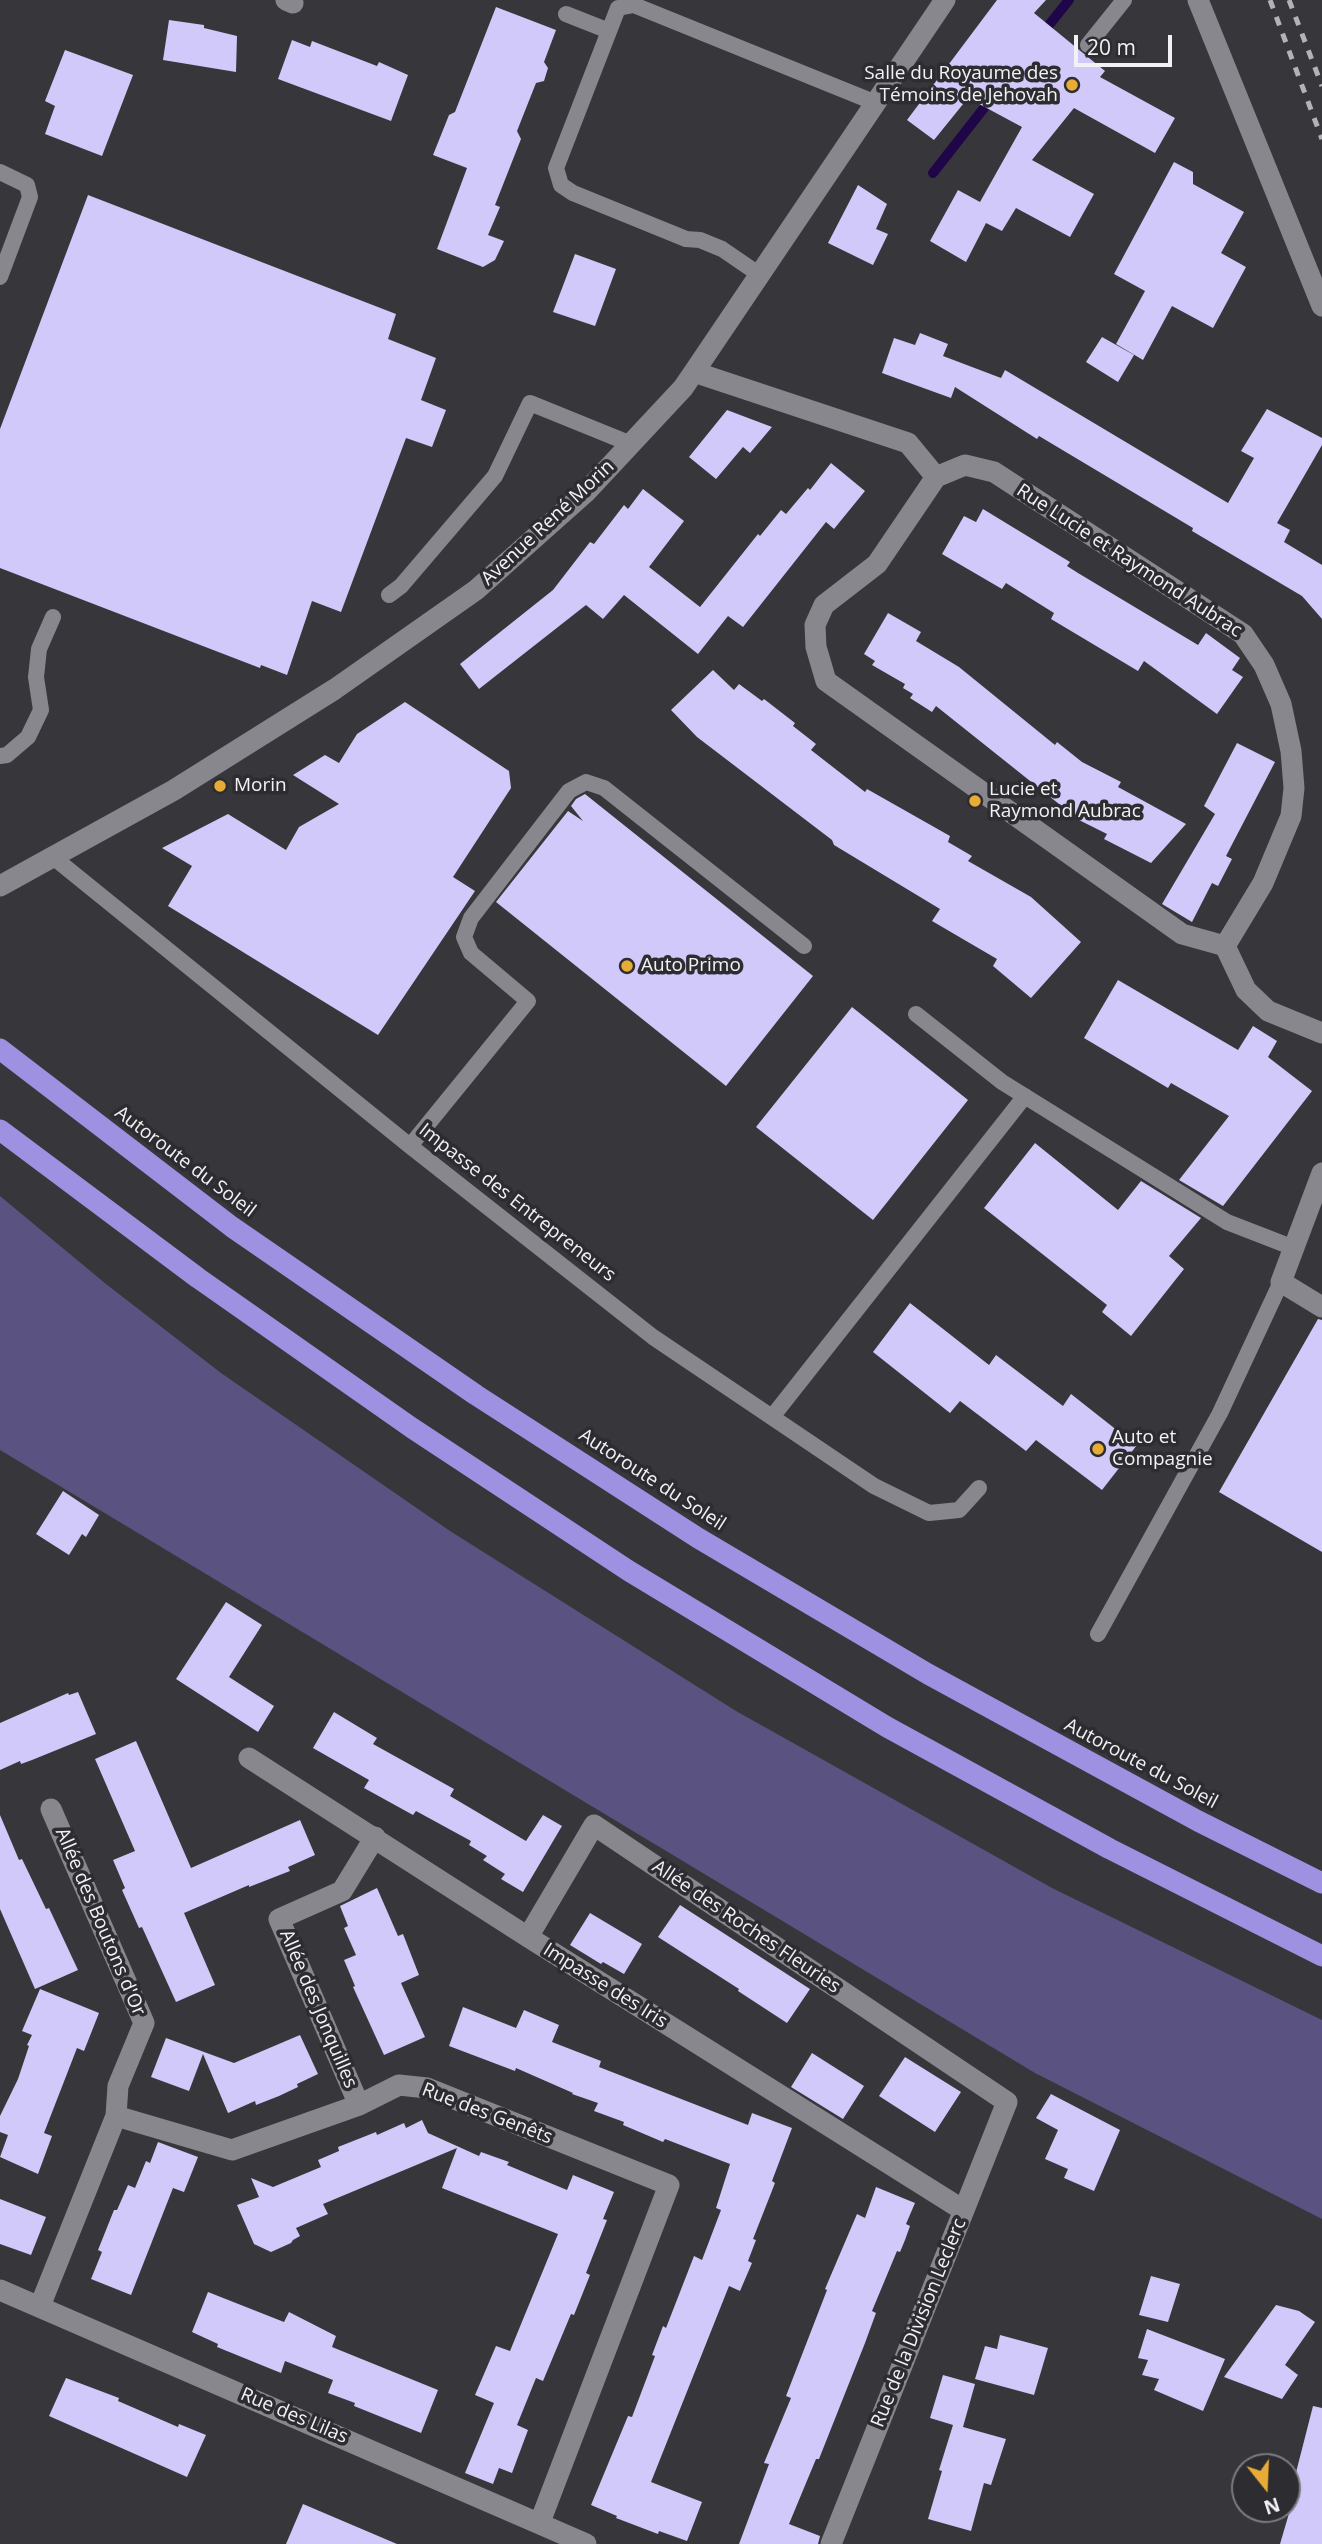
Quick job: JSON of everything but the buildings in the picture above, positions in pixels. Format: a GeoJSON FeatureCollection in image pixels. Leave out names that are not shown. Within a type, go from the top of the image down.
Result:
{"type":"FeatureCollection","features":[{"type":"Feature","properties":{"kind":"highway","name":"Autoroute du Soleil"},"geometry":{"type":"LineString","coordinates":[[0,1049],[232,1227],[476,1395],[698,1538],[940,1681],[1198,1821],[1322,1883]]}},
{"type":"Feature","properties":{"kind":"highway"},"geometry":{"type":"LineString","coordinates":[[0,1130],[198,1278],[412,1428],[628,1570],[887,1727],[1110,1849],[1322,1956]]}},
{"type":"Feature","properties":{"kind":"street","name":"Avenue René Morin"},"geometry":{"type":"LineString","coordinates":[[0,886],[174,790],[335,690],[476,590],[585,493],[683,388],[945,0]]}},
{"type":"Feature","properties":{"kind":"street"},"geometry":{"type":"LineString","coordinates":[[1198,0],[1322,306]]}},
{"type":"Feature","properties":{"kind":"street"},"geometry":{"type":"LineString","coordinates":[[694,372],[908,443],[936,477],[877,564],[824,605],[816,625],[817,647],[826,681],[1182,934],[1225,946],[1246,990],[1268,1011],[1322,1032]]}},
{"type":"Feature","properties":{"kind":"street","name":"Rue Lucie et Raymond Aubrac"},"geometry":{"type":"LineString","coordinates":[[936,477],[965,465],[994,472],[1243,634],[1264,664],[1281,704],[1291,751],[1294,788],[1292,816],[1263,883],[1225,946]]}},
{"type":"Feature","properties":{"kind":"street"},"geometry":{"type":"LineString","coordinates":[[1322,1172],[1281,1282],[1322,1307]]}},
{"type":"Feature","properties":{"kind":"street","name":"Impasse des Iris"},"geometry":{"type":"LineString","coordinates":[[249,1758],[963,2210]]}},
{"type":"Feature","properties":{"kind":"street","name":"Allée des Boutons d'Or"},"geometry":{"type":"LineString","coordinates":[[51,1809],[144,2023],[118,2086],[116,2116]]}},
{"type":"Feature","properties":{"kind":"street","name":"Allée des Roches Fleuries"},"geometry":{"type":"LineString","coordinates":[[528,1937],[594,1825],[1007,2102]]}},
{"type":"Feature","properties":{"kind":"street","name":"Allée des Jonquilles"},"geometry":{"type":"LineString","coordinates":[[359,2105],[279,1919],[342,1891],[375,1837]]}},
{"type":"Feature","properties":{"kind":"street","name":"Rue des Genêts"},"geometry":{"type":"LineString","coordinates":[[116,2116],[232,2150],[359,2105],[399,2085],[427,2088],[669,2185],[540,2522]]}},
{"type":"Feature","properties":{"kind":"street","name":"Rue de la Division Leclerc"},"geometry":{"type":"LineString","coordinates":[[831,2544],[1007,2102]]}},
{"type":"Feature","properties":{"kind":"street"},"geometry":{"type":"LineString","coordinates":[[40,2306],[116,2116]]}},
{"type":"Feature","properties":{"kind":"street","name":"Rue des Lilas"},"geometry":{"type":"LineString","coordinates":[[0,2290],[586,2544]]}},
{"type":"Feature","properties":{"kind":"lane"},"geometry":{"type":"LineString","coordinates":[[1088,45],[1124,0]]}},
{"type":"Feature","properties":{"kind":"lane"},"geometry":{"type":"LineString","coordinates":[[760,275],[722,249],[700,240],[686,239],[573,193],[561,185],[556,168],[618,8],[634,5],[876,103]]}},
{"type":"Feature","properties":{"kind":"lane"},"geometry":{"type":"LineString","coordinates":[[566,14],[609,31]]}},
{"type":"Feature","properties":{"kind":"lane"},"geometry":{"type":"LineString","coordinates":[[0,172],[27,185],[30,197],[0,277]]}},
{"type":"Feature","properties":{"kind":"lane"},"geometry":{"type":"LineString","coordinates":[[389,595],[401,586],[495,476],[530,402],[631,444]]}},
{"type":"Feature","properties":{"kind":"lane"},"geometry":{"type":"LineString","coordinates":[[0,756],[6,755],[28,737],[41,710],[36,677],[39,649],[54,617]]}},
{"type":"Feature","properties":{"kind":"lane"},"geometry":{"type":"LineString","coordinates":[[410,1146],[528,1001],[471,953],[464,937],[471,918],[569,790],[586,782],[604,788],[804,946]]}},
{"type":"Feature","properties":{"kind":"lane","name":"Impasse des Entrepreneurs"},"geometry":{"type":"LineString","coordinates":[[53,857],[410,1146],[653,1337],[874,1486],[929,1513],[959,1510],[979,1488]]}},
{"type":"Feature","properties":{"kind":"lane"},"geometry":{"type":"LineString","coordinates":[[916,1014],[1002,1082],[1227,1222],[1294,1248]]}},
{"type":"Feature","properties":{"kind":"lane"},"geometry":{"type":"LineString","coordinates":[[772,1417],[1024,1096]]}},
{"type":"Feature","properties":{"kind":"lane"},"geometry":{"type":"LineString","coordinates":[[1098,1633],[1220,1413],[1281,1282]]}},
{"type":"Feature","properties":{"kind":"shaded area"},"geometry":{"type":"Polygon","coordinates":[[[0,1196],[106,1284],[221,1373],[450,1531],[736,1711],[1052,1888],[1322,2020],[1322,2219],[1035,2073],[0,1450],[0,1196]]]}},
{"type":"Feature","properties":{"kind":"waterway"},"geometry":{"type":"LineString","coordinates":[[1041,35],[1069,0]]}},
{"type":"Feature","properties":{"kind":"waterway"},"geometry":{"type":"LineString","coordinates":[[933,173],[991,99]]}},
{"type":"Feature","properties":{"kind":"railway"},"geometry":{"type":"LineString","coordinates":[[1270,0],[1322,139]]}},
{"type":"Feature","properties":{"kind":"railway"},"geometry":{"type":"LineString","coordinates":[[1289,0],[1322,86]]}},
{"type":"Feature","properties":{"kind":"place","name":"Salle du Royaume des Témoins de Jehovah"},"geometry":{"type":"Point","coordinates":[1072,85]}},
{"type":"Feature","properties":{"kind":"place","name":"Morin"},"geometry":{"type":"Point","coordinates":[220,786]}},
{"type":"Feature","properties":{"kind":"place","name":"Lucie et Raymond Aubrac"},"geometry":{"type":"Point","coordinates":[975,801]}},
{"type":"Feature","properties":{"kind":"place","name":"Auto Primo"},"geometry":{"type":"Point","coordinates":[627,966]}},
{"type":"Feature","properties":{"kind":"place","name":"Auto et Compagnie"},"geometry":{"type":"Point","coordinates":[1098,1449]}}]}
